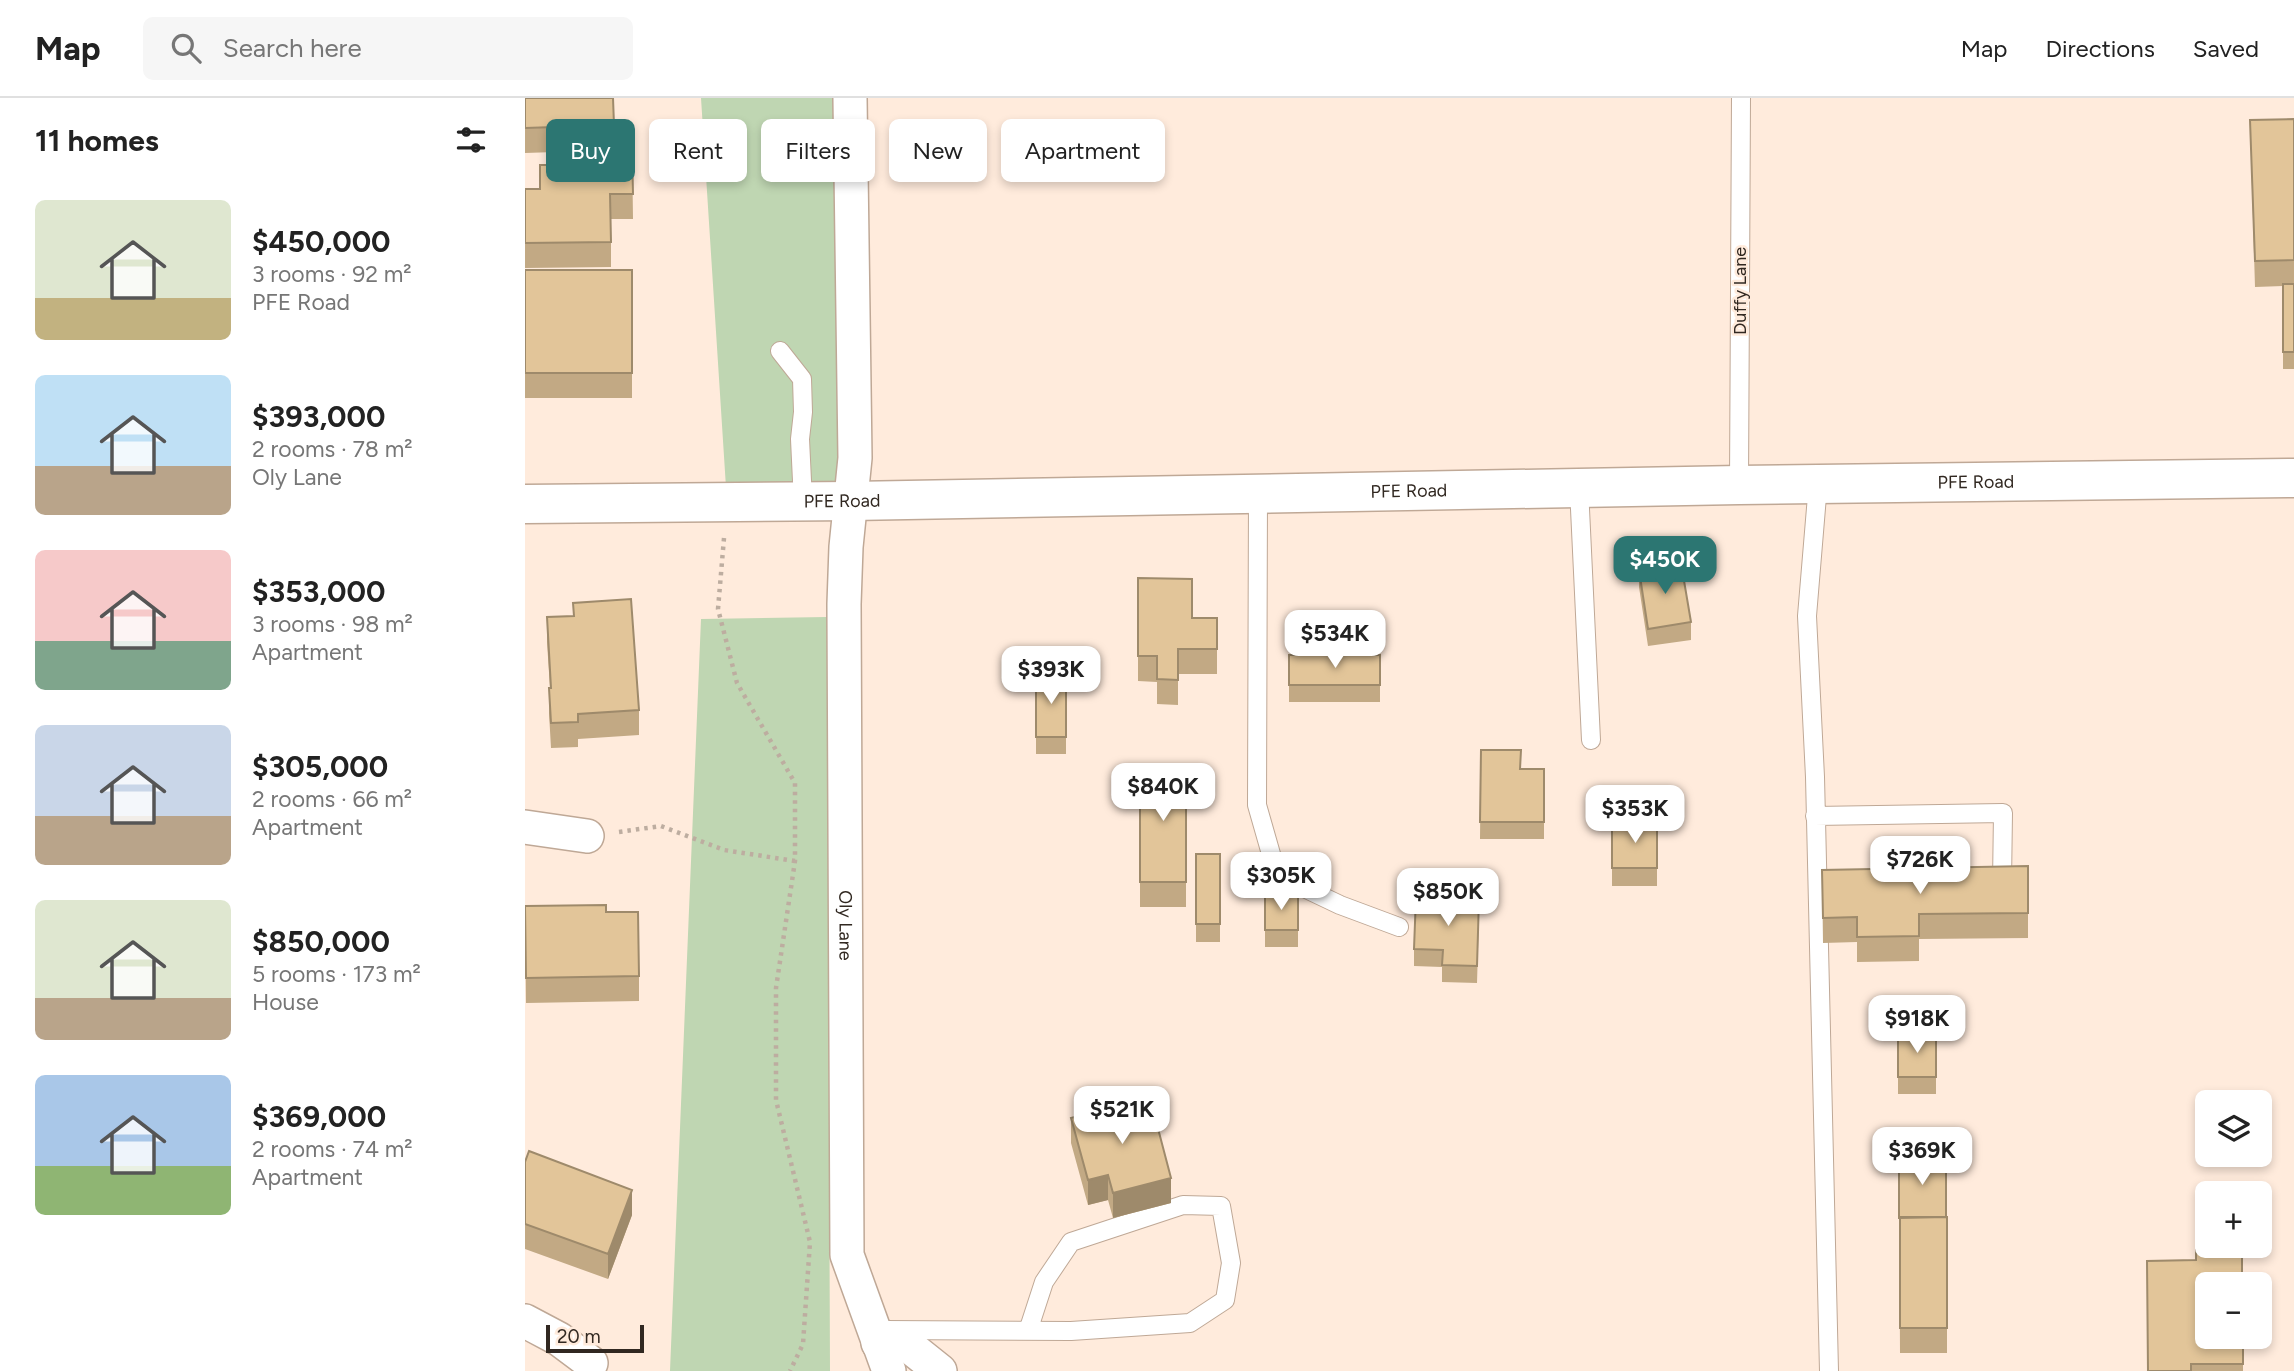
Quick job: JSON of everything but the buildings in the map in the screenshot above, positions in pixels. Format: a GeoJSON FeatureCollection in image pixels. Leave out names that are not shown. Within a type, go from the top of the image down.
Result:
{"type":"FeatureCollection","features":[{"type":"Feature","properties":{"kind":"main road","name":"PFE Road"},"geometry":{"type":"LineString","coordinates":[[525,504],[852,502],[1739,485],[2294,478]]}},
{"type":"Feature","properties":{"kind":"street","name":"Oly Lane"},"geometry":{"type":"LineString","coordinates":[[850,98],[855,458],[846,547],[844,604],[847,1255],[881,1348]]}},
{"type":"Feature","properties":{"kind":"street"},"geometry":{"type":"LineString","coordinates":[[525,827],[587,836]]}},
{"type":"Feature","properties":{"kind":"street"},"geometry":{"type":"LineString","coordinates":[[525,1321],[559,1339],[591,1363]]}},
{"type":"Feature","properties":{"kind":"street"},"geometry":{"type":"LineString","coordinates":[[881,1348],[910,1348],[940,1371]]}},
{"type":"Feature","properties":{"kind":"lane","name":"Duffy Lane"},"geometry":{"type":"LineString","coordinates":[[1739,485],[1741,98]]}},
{"type":"Feature","properties":{"kind":"lane"},"geometry":{"type":"LineString","coordinates":[[780,351],[802,379],[800,439],[803,502]]}},
{"type":"Feature","properties":{"kind":"lane"},"geometry":{"type":"LineString","coordinates":[[1818,484],[1807,616],[1815,817],[1829,1371]]}},
{"type":"Feature","properties":{"kind":"lane"},"geometry":{"type":"LineString","coordinates":[[1579,488],[1591,740]]}},
{"type":"Feature","properties":{"kind":"lane"},"geometry":{"type":"LineString","coordinates":[[1258,494],[1257,804],[1277,875],[1340,905],[1399,927]]}},
{"type":"Feature","properties":{"kind":"lane"},"geometry":{"type":"LineString","coordinates":[[1815,817],[2003,813],[2002,882]]}},
{"type":"Feature","properties":{"kind":"lane"},"geometry":{"type":"LineString","coordinates":[[881,1348],[1028,1331],[1190,1324],[1225,1300],[1231,1263],[1221,1206],[1183,1205],[1071,1242],[1044,1282],[1028,1331]]}},
{"type":"Feature","properties":{"kind":"path"},"geometry":{"type":"LineString","coordinates":[[727,503],[718,609],[737,683],[795,783],[795,860],[776,988],[776,1100],[810,1242],[803,1344],[790,1371]]}},
{"type":"Feature","properties":{"kind":"path"},"geometry":{"type":"LineString","coordinates":[[587,836],[661,826],[724,850],[795,860]]}},
{"type":"Feature","properties":{"kind":"green space"},"geometry":{"type":"Polygon","coordinates":[[[701,98],[848,98],[848,119],[761,119],[761,182],[849,182],[852,501],[727,503],[706,182],[747,182],[747,119],[702,119],[701,98]]]}},
{"type":"Feature","properties":{"kind":"green space"},"geometry":{"type":"Polygon","coordinates":[[[827,617],[830,1371],[670,1371],[701,619],[827,617]]]}}]}
